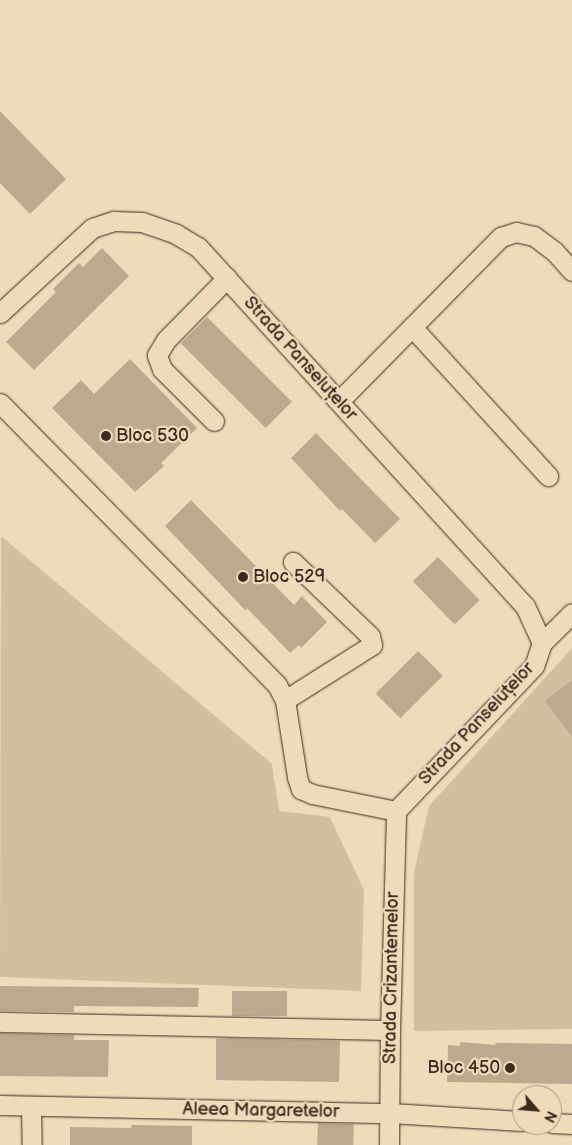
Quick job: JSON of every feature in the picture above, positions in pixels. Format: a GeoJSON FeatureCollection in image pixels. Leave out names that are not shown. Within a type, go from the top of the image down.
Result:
{"type":"FeatureCollection","features":[{"type":"Feature","properties":{"kind":"street","name":"Strada Panseluțelor"},"geometry":{"type":"LineString","coordinates":[[0,313],[92,228],[114,221],[142,222],[176,234],[198,247],[526,606],[542,643],[534,666],[396,811]]}},
{"type":"Feature","properties":{"kind":"street"},"geometry":{"type":"LineString","coordinates":[[339,401],[501,237],[516,232],[534,236],[554,251],[572,272]]}},
{"type":"Feature","properties":{"kind":"street"},"geometry":{"type":"LineString","coordinates":[[214,421],[162,369],[157,355],[166,340],[227,278]]}},
{"type":"Feature","properties":{"kind":"street"},"geometry":{"type":"LineString","coordinates":[[412,327],[548,476]]}},
{"type":"Feature","properties":{"kind":"street"},"geometry":{"type":"LineString","coordinates":[[0,404],[277,685],[285,700],[301,789],[312,794],[396,811]]}},
{"type":"Feature","properties":{"kind":"street"},"geometry":{"type":"LineString","coordinates":[[285,700],[372,645],[370,636],[293,562]]}},
{"type":"Feature","properties":{"kind":"street"},"geometry":{"type":"LineString","coordinates":[[542,643],[572,613]]}},
{"type":"Feature","properties":{"kind":"street","name":"Strada Crizantemelor"},"geometry":{"type":"LineString","coordinates":[[389,1145],[396,811]]}},
{"type":"Feature","properties":{"kind":"street"},"geometry":{"type":"LineString","coordinates":[[0,1022],[390,1030]]}},
{"type":"Feature","properties":{"kind":"street","name":"Aleea Margaretelor"},"geometry":{"type":"LineString","coordinates":[[0,1105],[390,1113],[512,1120]]}},
{"type":"Feature","properties":{"kind":"street"},"geometry":{"type":"LineString","coordinates":[[31,1106],[32,1145]]}},
{"type":"Feature","properties":{"kind":"shaded area"},"geometry":{"type":"Polygon","coordinates":[[[1,536],[272,764],[279,811],[330,817],[364,890],[361,991],[0,977],[1,536]]]}},
{"type":"Feature","properties":{"kind":"shaded area"},"geometry":{"type":"Polygon","coordinates":[[[572,648],[572,1029],[414,1031],[414,872],[429,806],[572,648]]]}},
{"type":"Feature","properties":{"kind":"building"},"geometry":{"type":"Polygon","coordinates":[[[0,111],[66,179],[30,214],[0,183],[0,111]]]}},
{"type":"Feature","properties":{"kind":"building"},"geometry":{"type":"Polygon","coordinates":[[[102,248],[129,276],[34,370],[6,342],[56,292],[53,289],[79,263],[83,267],[102,248]]]}},
{"type":"Feature","properties":{"kind":"building"},"geometry":{"type":"Polygon","coordinates":[[[207,317],[292,402],[266,428],[181,343],[207,317]]]}},
{"type":"Feature","properties":{"kind":"building"},"geometry":{"type":"Polygon","coordinates":[[[130,359],[197,428],[161,463],[164,466],[135,492],[52,408],[81,380],[94,394],[130,359]]]}},
{"type":"Feature","properties":{"kind":"building"},"geometry":{"type":"Polygon","coordinates":[[[316,433],[400,519],[375,543],[342,509],[340,511],[291,458],[316,433]]]}},
{"type":"Feature","properties":{"kind":"building","name":"Bloc 529"},"geometry":{"type":"Polygon","coordinates":[[[191,500],[294,605],[302,596],[327,622],[301,648],[299,645],[290,653],[247,608],[246,611],[165,526],[191,500]]]}},
{"type":"Feature","properties":{"kind":"building"},"geometry":{"type":"Polygon","coordinates":[[[438,557],[480,600],[455,624],[413,581],[438,557]]]}},
{"type":"Feature","properties":{"kind":"building"},"geometry":{"type":"Polygon","coordinates":[[[418,651],[443,676],[400,718],[376,693],[418,651]]]}},
{"type":"Feature","properties":{"kind":"building"},"geometry":{"type":"Polygon","coordinates":[[[572,680],[572,737],[545,701],[572,680]]]}},
{"type":"Feature","properties":{"kind":"building"},"geometry":{"type":"Polygon","coordinates":[[[0,986],[199,988],[198,1007],[74,1006],[74,1012],[0,1011],[0,986]]]}},
{"type":"Feature","properties":{"kind":"building"},"geometry":{"type":"Polygon","coordinates":[[[232,991],[287,991],[287,1016],[232,1016],[232,991]]]}},
{"type":"Feature","properties":{"kind":"building"},"geometry":{"type":"Polygon","coordinates":[[[0,1033],[74,1035],[74,1040],[109,1040],[108,1077],[0,1076],[0,1033]]]}},
{"type":"Feature","properties":{"kind":"building"},"geometry":{"type":"Polygon","coordinates":[[[216,1039],[340,1041],[339,1082],[216,1080],[216,1039]]]}},
{"type":"Feature","properties":{"kind":"building","name":"Bloc 450"},"geometry":{"type":"Polygon","coordinates":[[[460,1042],[496,1045],[495,1043],[572,1044],[572,1084],[447,1082],[448,1045],[460,1046],[460,1042]]]}},
{"type":"Feature","properties":{"kind":"building"},"geometry":{"type":"Polygon","coordinates":[[[318,1123],[354,1124],[353,1145],[317,1145],[318,1123]]]}},
{"type":"Feature","properties":{"kind":"building"},"geometry":{"type":"Polygon","coordinates":[[[132,1125],[192,1126],[192,1145],[70,1145],[70,1127],[131,1128],[132,1125]]]}},
{"type":"Feature","properties":{"kind":"place","name":"Bloc 530"},"geometry":{"type":"Point","coordinates":[106,436]}},
{"type":"Feature","properties":{"kind":"place","name":"Bloc 529"},"geometry":{"type":"Point","coordinates":[243,577]}},
{"type":"Feature","properties":{"kind":"place","name":"Bloc 450"},"geometry":{"type":"Point","coordinates":[510,1068]}}]}
